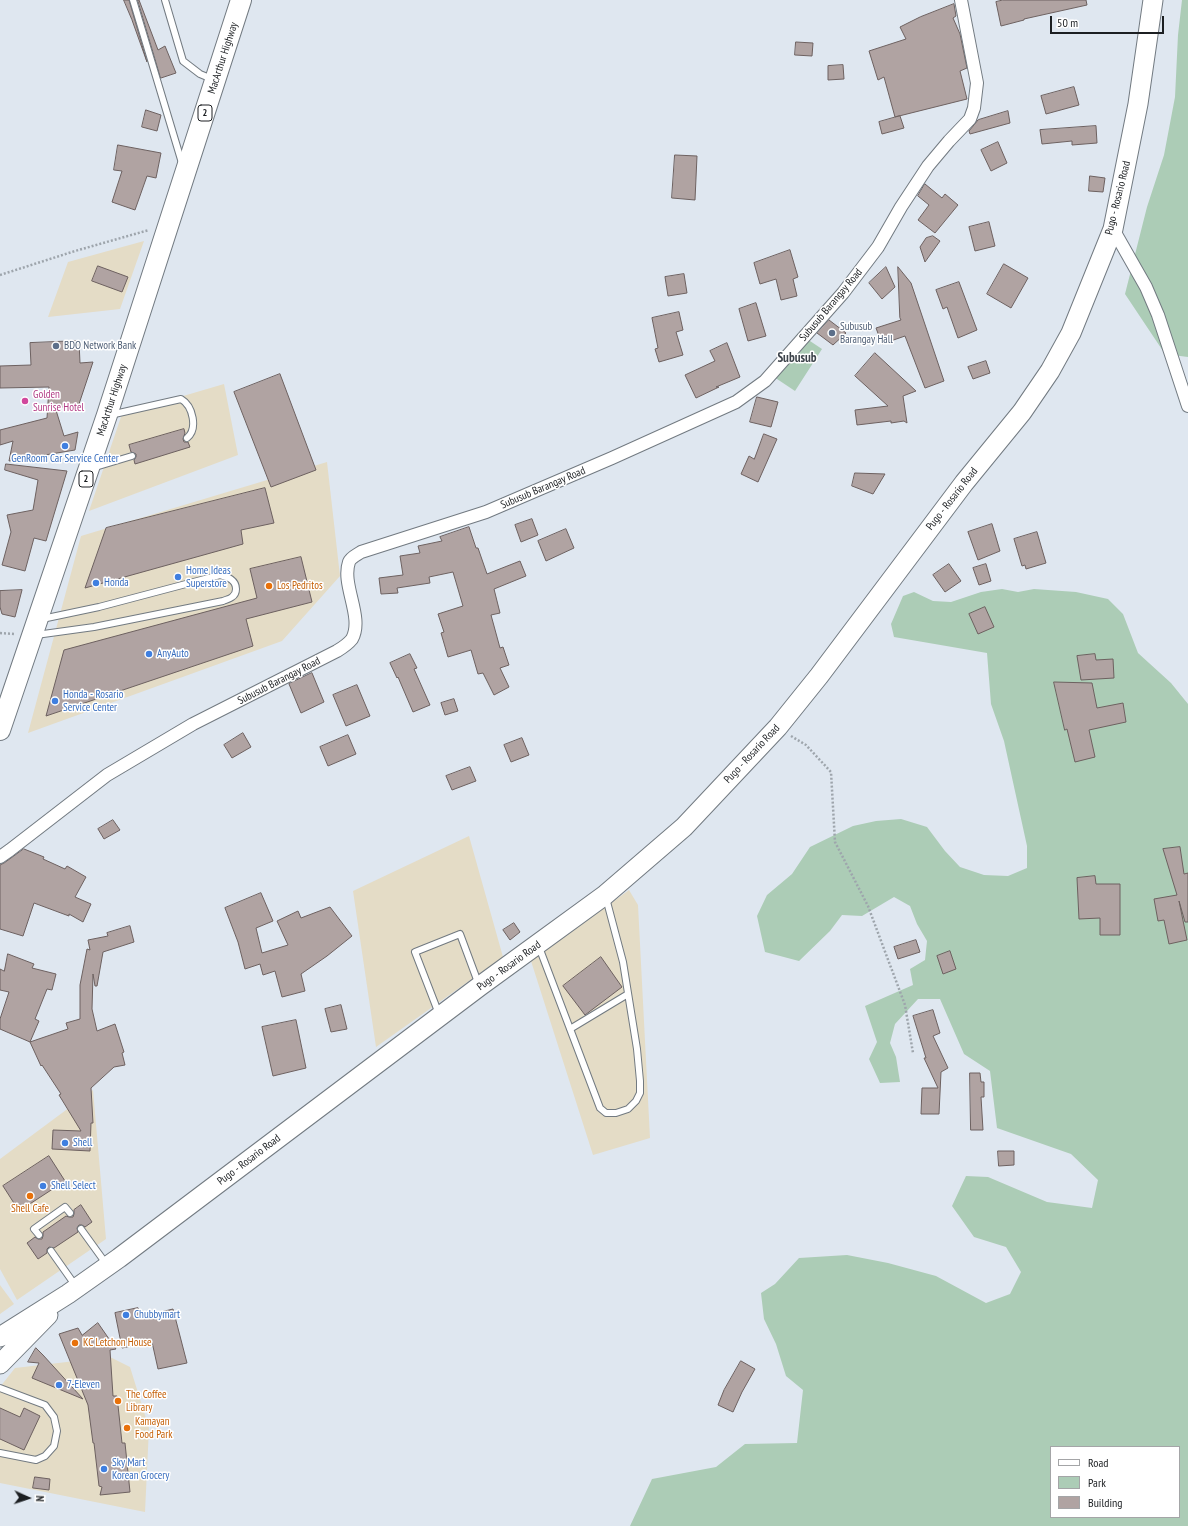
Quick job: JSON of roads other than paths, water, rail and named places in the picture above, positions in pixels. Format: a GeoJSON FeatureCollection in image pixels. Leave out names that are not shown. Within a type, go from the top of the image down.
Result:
{"type":"FeatureCollection","features":[{"type":"Feature","properties":{"kind":"highway","name":"MacArthur Highway"},"geometry":{"type":"LineString","coordinates":[[0,730],[108,415],[241,0]]}},
{"type":"Feature","properties":{"kind":"main road","name":"Pugo - Rosario Road"},"geometry":{"type":"LineString","coordinates":[[0,1337],[72,1291],[107,1266],[480,986],[605,895],[684,827],[778,727],[819,676],[964,483],[1022,412],[1050,372],[1071,333],[1113,229],[1136,111],[1153,0]]}},
{"type":"Feature","properties":{"kind":"main road","name":"Pugo - Rosario Road"},"geometry":{"type":"LineString","coordinates":[[0,1364],[72,1291]]}},
{"type":"Feature","properties":{"kind":"street","name":"Subusub Barangay Road"},"geometry":{"type":"LineString","coordinates":[[0,857],[107,775],[193,724],[337,651],[347,644],[351,640],[355,626],[348,576],[349,562],[361,552],[486,512],[736,402],[765,381],[843,293],[878,247],[928,166],[970,119],[974,108],[977,83],[961,0]]}},
{"type":"Feature","properties":{"kind":"street"},"geometry":{"type":"LineString","coordinates":[[1113,229],[1146,288],[1158,315],[1188,406]]}},
{"type":"Feature","properties":{"kind":"lane"},"geometry":{"type":"LineString","coordinates":[[133,0],[185,173]]}},
{"type":"Feature","properties":{"kind":"lane"},"geometry":{"type":"LineString","coordinates":[[165,0],[183,61],[200,74],[215,81]]}},
{"type":"Feature","properties":{"kind":"lane"},"geometry":{"type":"LineString","coordinates":[[108,415],[181,399],[188,404],[192,418],[193,430],[187,438]]}},
{"type":"Feature","properties":{"kind":"lane"},"geometry":{"type":"LineString","coordinates":[[89,469],[132,456]]}},
{"type":"Feature","properties":{"kind":"lane"},"geometry":{"type":"LineString","coordinates":[[220,575],[229,577],[234,581],[236,586],[236,592],[232,597],[223,601],[94,627],[35,628],[100,607],[220,575]]}},
{"type":"Feature","properties":{"kind":"lane"},"geometry":{"type":"LineString","coordinates":[[538,945],[600,1108],[606,1113],[616,1113],[628,1109],[636,1101],[640,1093],[640,1081],[623,962],[605,895]]}},
{"type":"Feature","properties":{"kind":"lane"},"geometry":{"type":"LineString","coordinates":[[440,1017],[415,952],[460,934],[480,986]]}},
{"type":"Feature","properties":{"kind":"lane"},"geometry":{"type":"LineString","coordinates":[[570,1029],[628,994]]}},
{"type":"Feature","properties":{"kind":"lane"},"geometry":{"type":"LineString","coordinates":[[39,1235],[34,1229],[65,1207],[70,1213]]}},
{"type":"Feature","properties":{"kind":"lane"},"geometry":{"type":"LineString","coordinates":[[81,1229],[107,1266]]}},
{"type":"Feature","properties":{"kind":"lane"},"geometry":{"type":"LineString","coordinates":[[50,1251],[72,1291]]}},
{"type":"Feature","properties":{"kind":"lane"},"geometry":{"type":"LineString","coordinates":[[0,1388],[46,1405],[54,1417],[56,1431],[54,1446],[45,1456],[36,1460],[0,1453]]}},
{"type":"Feature","properties":{"kind":"place","name":"Subusub Barangay Hall"},"geometry":{"type":"Point","coordinates":[832,333]}},
{"type":"Feature","properties":{"kind":"place","name":"BDO Network Bank"},"geometry":{"type":"Point","coordinates":[56,346]}},
{"type":"Feature","properties":{"kind":"place","name":"Golden Sunrise Hotel"},"geometry":{"type":"Point","coordinates":[25,401]}},
{"type":"Feature","properties":{"kind":"place","name":"GenRoom Car Service Center"},"geometry":{"type":"Point","coordinates":[65,446]}},
{"type":"Feature","properties":{"kind":"place","name":"Home Ideas Superstore"},"geometry":{"type":"Point","coordinates":[178,577]}},
{"type":"Feature","properties":{"kind":"place","name":"Honda"},"geometry":{"type":"Point","coordinates":[96,583]}},
{"type":"Feature","properties":{"kind":"place","name":"Los Pedritos"},"geometry":{"type":"Point","coordinates":[269,586]}},
{"type":"Feature","properties":{"kind":"place","name":"AnyAuto"},"geometry":{"type":"Point","coordinates":[149,654]}},
{"type":"Feature","properties":{"kind":"place","name":"Honda - Rosario Service Center"},"geometry":{"type":"Point","coordinates":[55,701]}},
{"type":"Feature","properties":{"kind":"place","name":"Shell"},"geometry":{"type":"Point","coordinates":[65,1143]}},
{"type":"Feature","properties":{"kind":"place","name":"Shell Select"},"geometry":{"type":"Point","coordinates":[43,1186]}},
{"type":"Feature","properties":{"kind":"place","name":"Shell Cafe"},"geometry":{"type":"Point","coordinates":[30,1196]}},
{"type":"Feature","properties":{"kind":"place","name":"Chubbymart"},"geometry":{"type":"Point","coordinates":[126,1315]}},
{"type":"Feature","properties":{"kind":"place","name":"KC Letchon House"},"geometry":{"type":"Point","coordinates":[75,1343]}},
{"type":"Feature","properties":{"kind":"place","name":"7-Eleven"},"geometry":{"type":"Point","coordinates":[59,1385]}},
{"type":"Feature","properties":{"kind":"place","name":"The Coffee Library"},"geometry":{"type":"Point","coordinates":[118,1401]}},
{"type":"Feature","properties":{"kind":"place","name":"Kamayan Food Park"},"geometry":{"type":"Point","coordinates":[127,1428]}},
{"type":"Feature","properties":{"kind":"place","name":"Sky Mart Korean Grocery"},"geometry":{"type":"Point","coordinates":[104,1469]}},
{"type":"Feature","properties":{"kind":"district","name":"Subusub"},"geometry":{"type":"Point","coordinates":[797,358]}}]}
